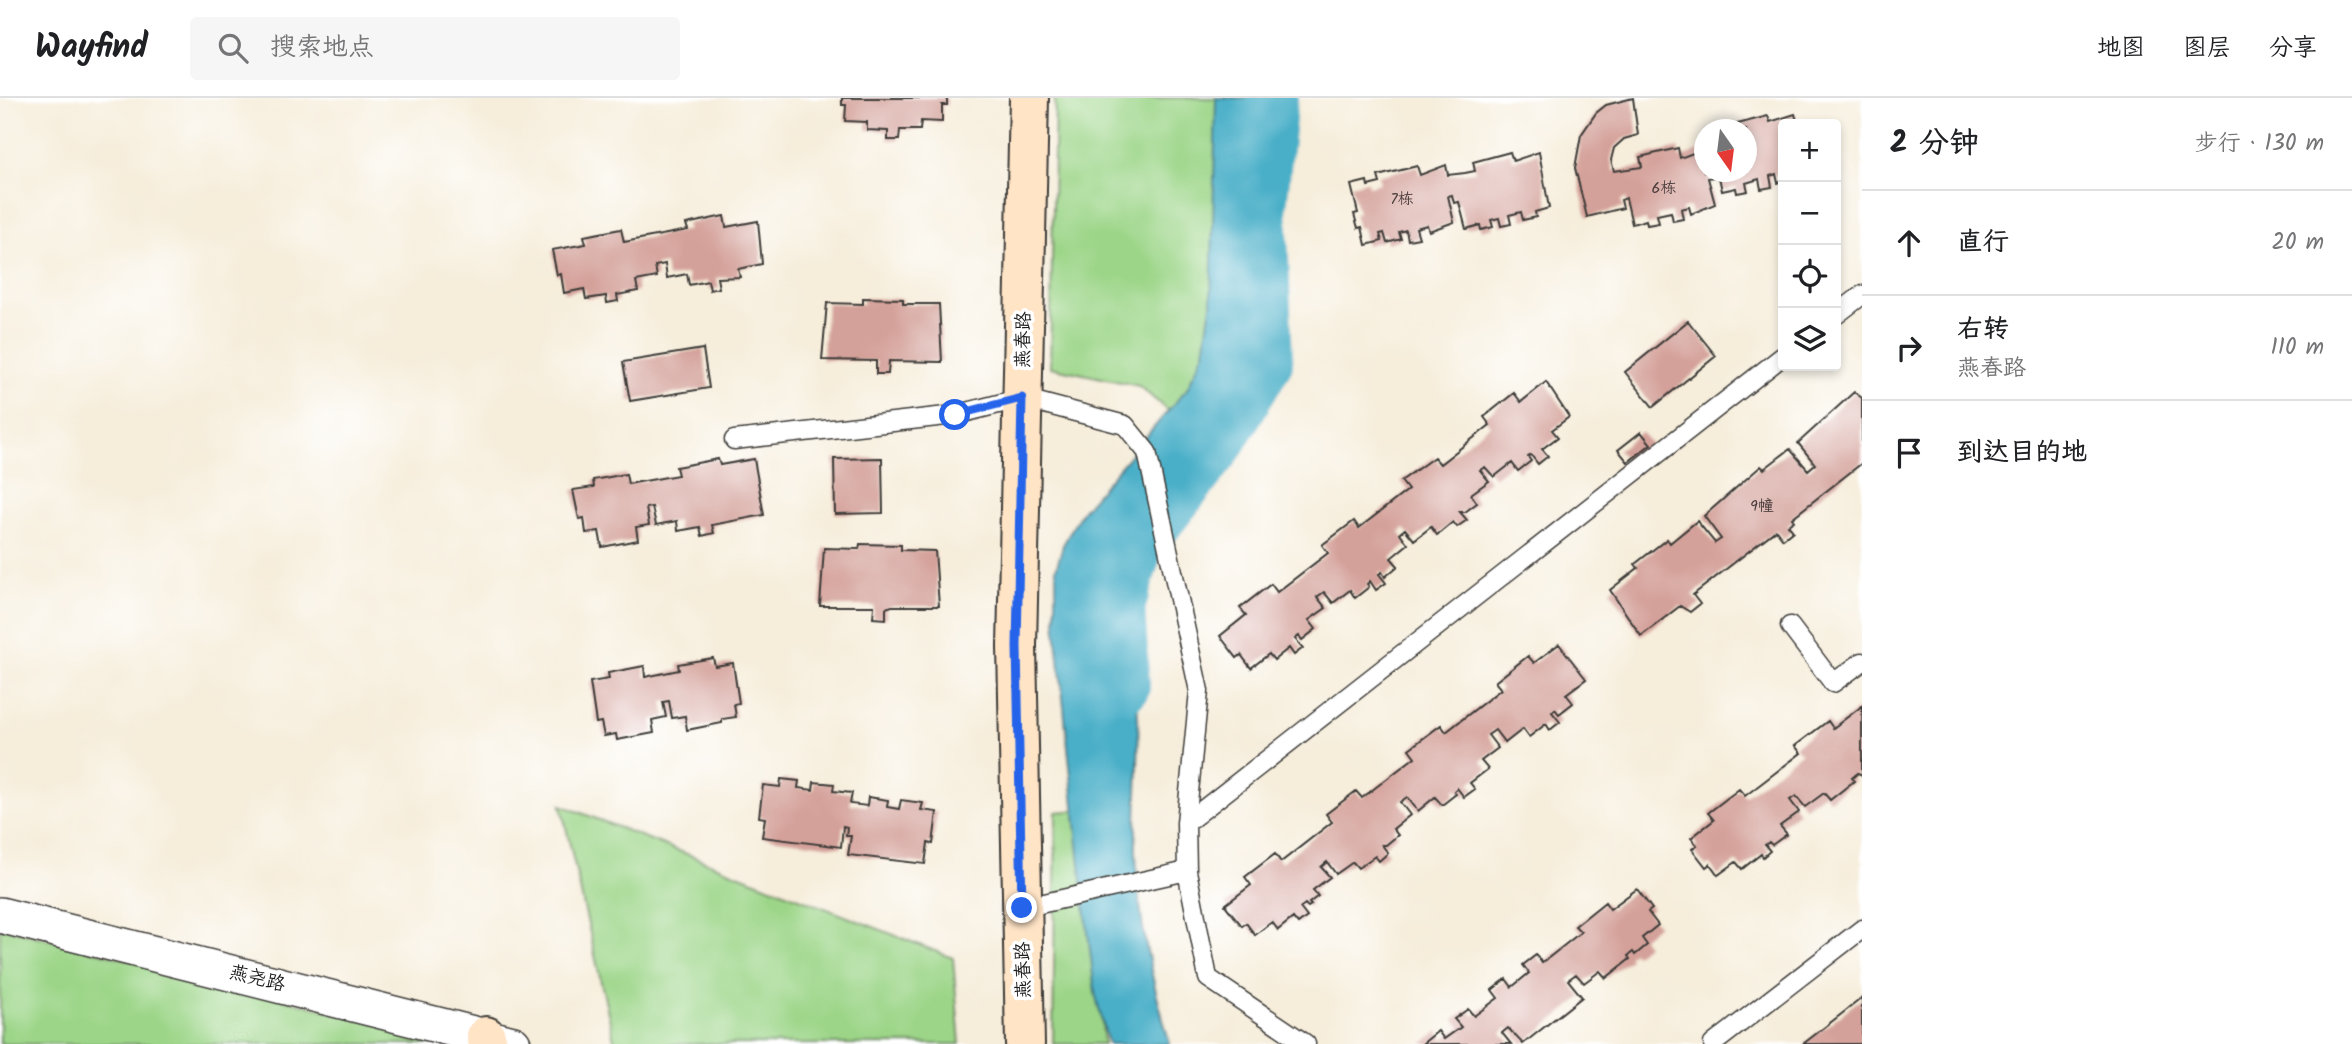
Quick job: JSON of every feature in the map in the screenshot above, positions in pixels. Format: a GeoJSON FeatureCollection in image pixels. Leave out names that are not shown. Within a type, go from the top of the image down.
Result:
{"type":"FeatureCollection","features":[{"type":"Feature","properties":{"kind":"street","name":"燕春路"},"geometry":{"type":"LineString","coordinates":[[1026,1044],[1017,646],[1029,98]]}},
{"type":"Feature","properties":{"kind":"street","name":"燕尧路"},"geometry":{"type":"LineString","coordinates":[[0,915],[496,1041]]}},
{"type":"Feature","properties":{"kind":"lane"},"geometry":{"type":"LineString","coordinates":[[1841,312],[1862,295]]}},
{"type":"Feature","properties":{"kind":"lane"},"geometry":{"type":"LineString","coordinates":[[1186,823],[1778,360]]}},
{"type":"Feature","properties":{"kind":"lane"},"geometry":{"type":"LineString","coordinates":[[734,440],[955,415],[1022,398],[1125,425],[1147,452],[1199,691],[1186,823],[1187,871],[1208,978],[1306,1044]]}},
{"type":"Feature","properties":{"kind":"lane"},"geometry":{"type":"LineString","coordinates":[[1790,626],[1833,683],[1862,662]]}},
{"type":"Feature","properties":{"kind":"lane"},"geometry":{"type":"LineString","coordinates":[[1022,908],[1187,871]]}},
{"type":"Feature","properties":{"kind":"lane"},"geometry":{"type":"LineString","coordinates":[[1713,1044],[1862,929]]}},
{"type":"Feature","properties":{"kind":"green space"},"geometry":{"type":"Polygon","coordinates":[[[1055,98],[1236,98],[1206,372],[1172,414],[1139,386],[1050,367],[1055,98]]]}},
{"type":"Feature","properties":{"kind":"green space"},"geometry":{"type":"Polygon","coordinates":[[[561,805],[953,958],[960,1044],[615,1044],[561,805]]]}},
{"type":"Feature","properties":{"kind":"green space"},"geometry":{"type":"Polygon","coordinates":[[[1080,810],[1104,1044],[1053,1044],[1056,812],[1080,810]]]}},
{"type":"Feature","properties":{"kind":"green space"},"geometry":{"type":"Polygon","coordinates":[[[0,927],[460,1044],[0,1044],[0,927]]]}},
{"type":"Feature","properties":{"kind":"water"},"geometry":{"type":"Polygon","coordinates":[[[1216,98],[1278,98],[1265,234],[1260,340],[1253,373],[1246,389],[1157,497],[1128,542],[1121,560],[1118,593],[1138,711],[1136,851],[1139,900],[1152,973],[1170,1044],[1108,1044],[1095,993],[1079,855],[1056,630],[1056,569],[1063,545],[1082,511],[1187,389],[1204,352],[1211,305],[1216,98]]]}},
{"type":"Feature","properties":{"kind":"building"},"geometry":{"type":"Polygon","coordinates":[[[842,98],[947,98],[947,105],[942,105],[942,122],[921,121],[920,130],[900,130],[899,140],[888,140],[888,131],[867,130],[867,122],[845,121],[846,105],[842,105],[842,98]]]}},
{"type":"Feature","properties":{"kind":"building"},"geometry":{"type":"Polygon","coordinates":[[[1633,98],[1638,135],[1624,139],[1614,148],[1611,160],[1614,171],[1642,167],[1640,157],[1678,148],[1680,158],[1694,153],[1694,182],[1709,182],[1715,204],[1691,214],[1689,207],[1681,209],[1683,219],[1673,221],[1671,212],[1657,215],[1659,223],[1647,225],[1646,220],[1632,224],[1626,198],[1621,200],[1623,208],[1587,217],[1575,168],[1581,135],[1596,113],[1606,105],[1633,98]]]}},
{"type":"Feature","properties":{"kind":"building"},"geometry":{"type":"Polygon","coordinates":[[[1795,114],[1796,119],[1779,119],[1795,114]]]}},
{"type":"Feature","properties":{"kind":"building"},"geometry":{"type":"Polygon","coordinates":[[[1768,116],[1770,122],[1778,119],[1778,183],[1776,174],[1770,176],[1772,187],[1761,189],[1757,180],[1757,119],[1768,116]]]}},
{"type":"Feature","properties":{"kind":"building"},"geometry":{"type":"Polygon","coordinates":[[[1510,152],[1513,161],[1539,152],[1549,208],[1535,212],[1536,217],[1523,220],[1521,212],[1509,215],[1511,224],[1501,226],[1499,218],[1491,220],[1493,227],[1481,230],[1480,225],[1466,229],[1459,202],[1454,203],[1452,195],[1448,196],[1454,222],[1429,231],[1427,225],[1416,228],[1419,238],[1408,240],[1406,230],[1399,232],[1401,239],[1387,243],[1384,233],[1380,234],[1382,241],[1366,245],[1362,227],[1358,228],[1354,214],[1358,213],[1351,185],[1367,181],[1368,186],[1380,183],[1378,176],[1417,166],[1420,175],[1446,165],[1448,175],[1475,171],[1473,162],[1510,152]]]}},
{"type":"Feature","properties":{"kind":"building"},"geometry":{"type":"Polygon","coordinates":[[[1720,182],[1749,182],[1746,183],[1748,191],[1737,193],[1736,188],[1722,191],[1720,182]]]}},
{"type":"Feature","properties":{"kind":"building"},"geometry":{"type":"Polygon","coordinates":[[[724,216],[726,227],[758,221],[762,264],[738,269],[740,277],[717,278],[719,288],[710,290],[708,281],[689,285],[687,274],[667,278],[665,264],[655,266],[657,277],[636,281],[638,291],[617,295],[618,301],[607,303],[606,296],[586,299],[584,289],[564,293],[561,274],[557,275],[552,250],[586,244],[584,236],[621,229],[624,242],[688,230],[686,224],[724,216]]]}},
{"type":"Feature","properties":{"kind":"building"},"geometry":{"type":"Polygon","coordinates":[[[863,298],[903,299],[903,304],[939,304],[942,362],[889,361],[888,374],[876,374],[876,361],[822,360],[827,303],[863,304],[863,298]]]}},
{"type":"Feature","properties":{"kind":"building"},"geometry":{"type":"Polygon","coordinates":[[[1688,321],[1716,356],[1653,407],[1625,372],[1688,321]]]}},
{"type":"Feature","properties":{"kind":"building"},"geometry":{"type":"Polygon","coordinates":[[[703,349],[709,388],[630,401],[623,362],[703,349]]]}},
{"type":"Feature","properties":{"kind":"building"},"geometry":{"type":"Polygon","coordinates":[[[1546,382],[1569,417],[1552,430],[1558,437],[1542,449],[1548,456],[1538,464],[1531,455],[1528,457],[1531,461],[1518,471],[1512,463],[1494,477],[1485,467],[1480,470],[1489,481],[1471,494],[1477,503],[1465,512],[1460,512],[1467,520],[1457,527],[1453,522],[1437,535],[1431,527],[1414,540],[1405,529],[1400,533],[1408,544],[1391,558],[1398,566],[1385,577],[1382,572],[1379,574],[1386,583],[1376,590],[1370,581],[1367,584],[1369,587],[1355,598],[1350,590],[1333,603],[1324,592],[1317,597],[1326,608],[1309,620],[1316,629],[1302,640],[1299,636],[1295,639],[1303,648],[1294,655],[1289,648],[1274,660],[1269,654],[1251,668],[1241,655],[1237,658],[1220,636],[1246,615],[1240,608],[1271,584],[1277,592],[1328,553],[1322,545],[1354,521],[1359,528],[1408,490],[1401,481],[1434,457],[1440,464],[1490,425],[1484,417],[1514,393],[1521,402],[1546,382]]]}},
{"type":"Feature","properties":{"kind":"building"},"geometry":{"type":"Polygon","coordinates":[[[1854,392],[1862,398],[1862,463],[1792,518],[1794,521],[1788,525],[1793,531],[1783,539],[1776,530],[1693,595],[1700,604],[1690,612],[1680,606],[1641,636],[1610,590],[1638,568],[1635,564],[1667,539],[1670,543],[1697,521],[1715,543],[1721,539],[1704,516],[1761,466],[1764,469],[1790,449],[1808,470],[1815,464],[1798,443],[1854,392]]]}},
{"type":"Feature","properties":{"kind":"building"},"geometry":{"type":"Polygon","coordinates":[[[1641,432],[1651,444],[1628,462],[1618,450],[1641,432]]]}},
{"type":"Feature","properties":{"kind":"building"},"geometry":{"type":"Polygon","coordinates":[[[882,458],[883,513],[835,514],[834,459],[882,458]]]}},
{"type":"Feature","properties":{"kind":"building"},"geometry":{"type":"Polygon","coordinates":[[[718,459],[720,465],[754,459],[764,515],[712,525],[714,533],[702,536],[700,527],[678,531],[677,521],[656,525],[652,507],[646,508],[649,525],[636,527],[638,540],[602,547],[599,531],[586,533],[584,518],[579,519],[573,490],[594,487],[593,480],[626,474],[628,484],[678,475],[676,467],[718,459]]]}},
{"type":"Feature","properties":{"kind":"building"},"geometry":{"type":"Polygon","coordinates":[[[860,544],[901,545],[901,550],[935,551],[939,606],[892,606],[886,608],[886,619],[873,618],[874,606],[820,606],[824,548],[859,549],[860,544]]]}},
{"type":"Feature","properties":{"kind":"building"},"geometry":{"type":"Polygon","coordinates":[[[1559,644],[1586,679],[1566,694],[1573,703],[1559,714],[1555,709],[1552,712],[1560,722],[1550,730],[1546,724],[1529,737],[1523,729],[1505,743],[1495,730],[1488,735],[1498,748],[1481,761],[1488,769],[1470,783],[1475,789],[1464,797],[1457,788],[1454,791],[1456,794],[1442,805],[1435,797],[1418,811],[1407,797],[1400,802],[1410,815],[1393,829],[1398,835],[1386,845],[1382,845],[1388,853],[1379,861],[1375,856],[1358,868],[1353,862],[1336,874],[1327,862],[1321,867],[1330,877],[1313,890],[1318,896],[1309,903],[1311,905],[1308,907],[1305,904],[1300,908],[1307,917],[1298,924],[1293,918],[1278,930],[1272,922],[1255,935],[1246,923],[1242,926],[1225,905],[1251,885],[1245,877],[1275,854],[1281,862],[1332,822],[1326,814],[1356,791],[1362,798],[1415,757],[1409,749],[1441,725],[1446,732],[1501,689],[1495,682],[1528,656],[1534,663],[1559,644]]]}},
{"type":"Feature","properties":{"kind":"building"},"geometry":{"type":"Polygon","coordinates":[[[713,658],[715,666],[733,663],[739,703],[734,704],[736,717],[722,719],[722,723],[687,730],[685,716],[672,718],[669,701],[663,702],[666,717],[652,720],[654,733],[617,740],[616,734],[604,736],[601,722],[596,723],[590,682],[609,679],[608,673],[644,666],[645,677],[679,670],[678,664],[713,658]]]}},
{"type":"Feature","properties":{"kind":"building"},"geometry":{"type":"Polygon","coordinates":[[[1862,706],[1862,775],[1858,773],[1852,778],[1854,781],[1830,800],[1824,793],[1805,807],[1796,796],[1790,800],[1799,812],[1780,826],[1787,834],[1772,845],[1769,842],[1765,845],[1770,851],[1763,857],[1761,854],[1742,869],[1736,862],[1718,875],[1710,864],[1706,867],[1692,849],[1697,845],[1691,838],[1714,820],[1708,813],[1739,789],[1745,796],[1801,753],[1795,746],[1828,721],[1833,728],[1862,706]]]}},
{"type":"Feature","properties":{"kind":"building"},"geometry":{"type":"Polygon","coordinates":[[[781,779],[799,781],[798,788],[813,790],[814,782],[834,784],[833,791],[852,793],[850,804],[867,806],[868,797],[888,800],[887,807],[899,809],[901,800],[923,803],[921,810],[937,812],[933,844],[928,843],[925,864],[848,855],[851,836],[846,836],[847,827],[843,826],[841,847],[762,837],[765,818],[759,817],[763,785],[780,787],[781,779]]]}},
{"type":"Feature","properties":{"kind":"building"},"geometry":{"type":"Polygon","coordinates":[[[1637,889],[1652,909],[1648,912],[1658,925],[1642,938],[1647,945],[1635,955],[1633,952],[1628,956],[1630,959],[1606,978],[1600,971],[1584,983],[1576,974],[1568,980],[1582,997],[1523,1044],[1508,1028],[1502,1033],[1511,1044],[1422,1044],[1438,1031],[1444,1039],[1461,1027],[1454,1019],[1468,1009],[1474,1016],[1498,998],[1492,990],[1506,979],[1512,987],[1529,973],[1523,965],[1536,955],[1542,963],[1581,932],[1575,926],[1605,902],[1610,909],[1637,889]]]}},
{"type":"Feature","properties":{"kind":"building"},"geometry":{"type":"Polygon","coordinates":[[[1862,998],[1862,1044],[1803,1044],[1862,998]]]}},
{"type":"Feature","properties":{"kind":"waterway"},"geometry":{"type":"LineString","coordinates":[[1124,686],[1119,607],[1137,547],[1215,449],[1267,362],[1261,207],[1272,98]]}},
{"type":"Feature","properties":{"kind":"route"},"geometry":{"type":"LineString","coordinates":[[955,415],[1022,398],[1017,646],[1022,908]]}}]}
